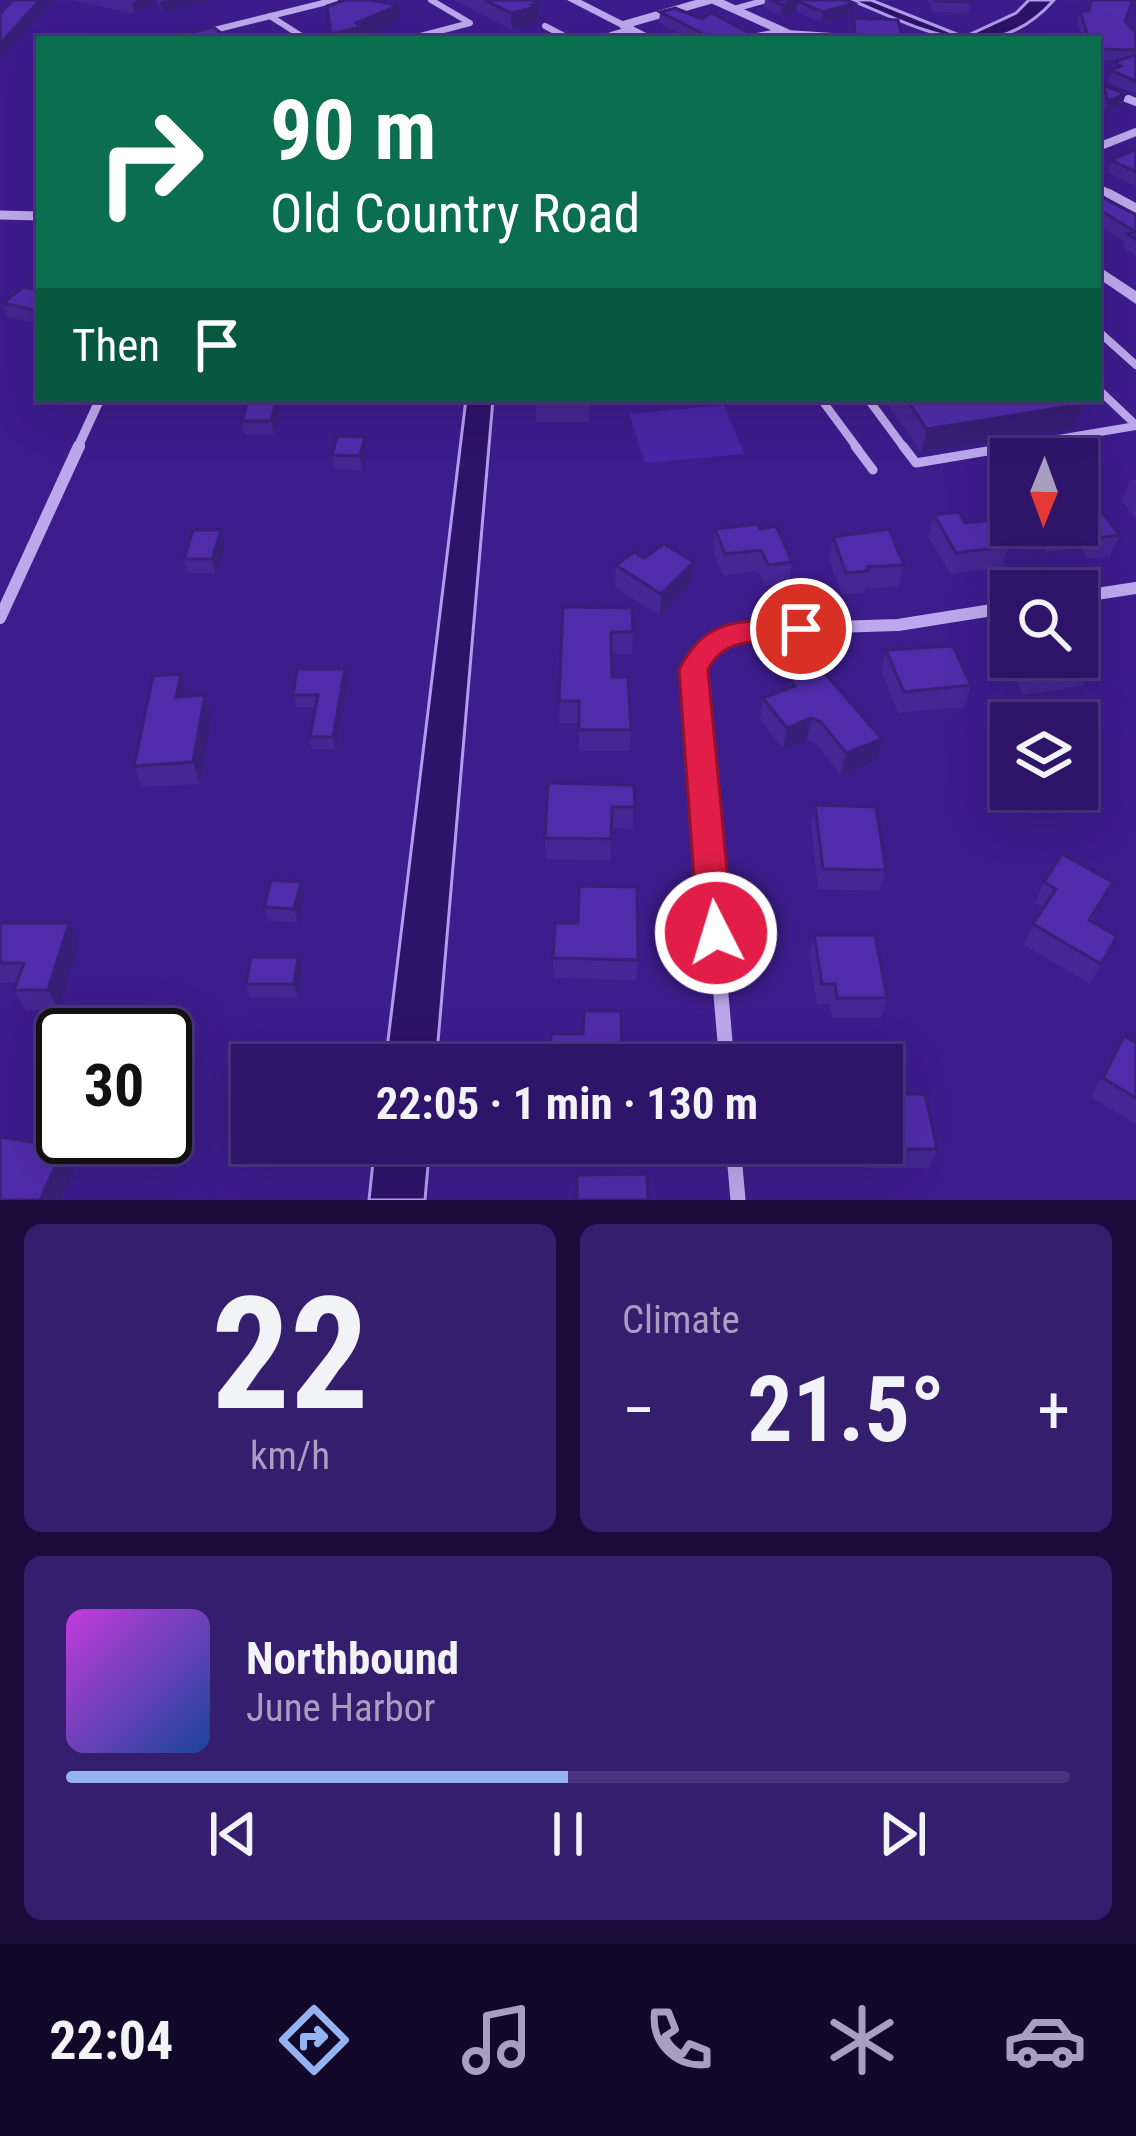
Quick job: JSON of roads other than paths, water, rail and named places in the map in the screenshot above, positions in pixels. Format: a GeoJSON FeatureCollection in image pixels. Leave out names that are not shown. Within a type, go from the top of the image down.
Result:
{"type":"FeatureCollection","features":[{"type":"Feature","properties":{"kind":"street"},"geometry":{"type":"LineString","coordinates":[[572,0],[646,36]]}},
{"type":"Feature","properties":{"kind":"street"},"geometry":{"type":"LineString","coordinates":[[628,27],[712,0],[785,32]]}},
{"type":"Feature","properties":{"kind":"street"},"geometry":{"type":"LineString","coordinates":[[1101,88],[1136,102]]}},
{"type":"Feature","properties":{"kind":"street"},"geometry":{"type":"LineString","coordinates":[[1101,147],[1136,132]]}},
{"type":"Feature","properties":{"kind":"street"},"geometry":{"type":"LineString","coordinates":[[1101,190],[1136,208]]}},
{"type":"Feature","properties":{"kind":"street"},"geometry":{"type":"LineString","coordinates":[[0,214],[36,215]]}},
{"type":"Feature","properties":{"kind":"street"},"geometry":{"type":"LineString","coordinates":[[1101,273],[1136,299]]}},
{"type":"Feature","properties":{"kind":"street"},"geometry":{"type":"LineString","coordinates":[[0,618],[99,402]]}},
{"type":"Feature","properties":{"kind":"street"},"geometry":{"type":"LineString","coordinates":[[1098,594],[1136,588]]}},
{"type":"Feature","properties":{"kind":"street"},"geometry":{"type":"LineString","coordinates":[[725,1044],[694,670],[697,659],[714,640],[741,630],[880,626],[990,611]]}},
{"type":"Feature","properties":{"kind":"street"},"geometry":{"type":"LineString","coordinates":[[735,1164],[738,1200]]}},
{"type":"Feature","properties":{"kind":"lane"},"geometry":{"type":"LineString","coordinates":[[190,36],[335,0]]}},
{"type":"Feature","properties":{"kind":"lane"},"geometry":{"type":"LineString","coordinates":[[420,36],[470,23],[431,0]]}},
{"type":"Feature","properties":{"kind":"lane"},"geometry":{"type":"LineString","coordinates":[[734,9],[766,0]]}},
{"type":"Feature","properties":{"kind":"lane"},"geometry":{"type":"LineString","coordinates":[[674,10],[684,15]]}},
{"type":"Feature","properties":{"kind":"lane"},"geometry":{"type":"LineString","coordinates":[[270,16],[301,36]]}},
{"type":"Feature","properties":{"kind":"lane"},"geometry":{"type":"LineString","coordinates":[[545,26],[564,36]]}},
{"type":"Feature","properties":{"kind":"lane"},"geometry":{"type":"LineString","coordinates":[[606,36],[628,27]]}},
{"type":"Feature","properties":{"kind":"lane"},"geometry":{"type":"LineString","coordinates":[[760,36],[785,32],[835,36]]}},
{"type":"Feature","properties":{"kind":"lane"},"geometry":{"type":"LineString","coordinates":[[1101,334],[1136,365]]}},
{"type":"Feature","properties":{"kind":"lane"},"geometry":{"type":"LineString","coordinates":[[1101,392],[1136,425]]}},
{"type":"Feature","properties":{"kind":"lane"},"geometry":{"type":"LineString","coordinates":[[823,402],[873,470]]}},
{"type":"Feature","properties":{"kind":"lane"},"geometry":{"type":"LineString","coordinates":[[870,402],[916,463],[1136,425]]}}]}
